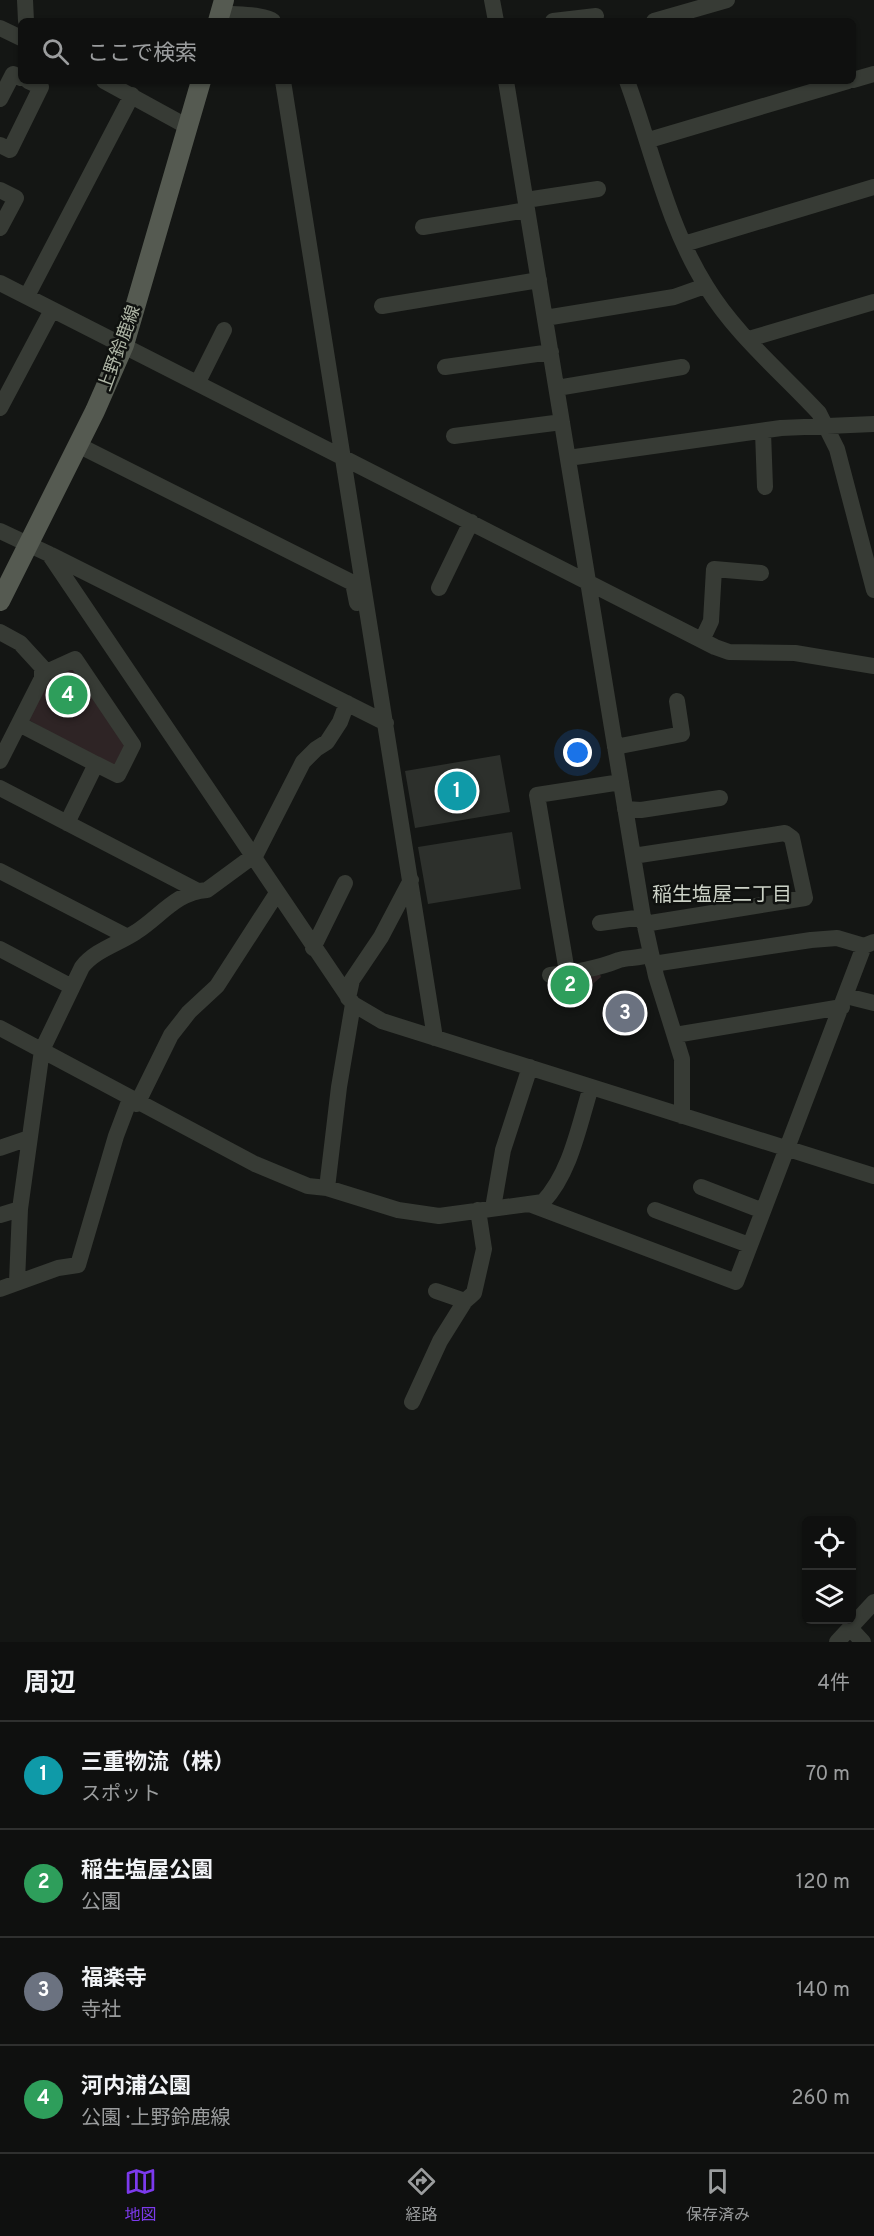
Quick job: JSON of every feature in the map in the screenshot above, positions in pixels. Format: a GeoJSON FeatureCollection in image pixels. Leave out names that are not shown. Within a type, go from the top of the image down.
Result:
{"type":"FeatureCollection","features":[{"type":"Feature","properties":{"kind":"main road","name":"上野鈴鹿線"},"geometry":{"type":"LineString","coordinates":[[0,601],[78,445],[124,345],[200,84]]}},
{"type":"Feature","properties":{"kind":"street"},"geometry":{"type":"LineString","coordinates":[[25,0],[26,18]]}},
{"type":"Feature","properties":{"kind":"street"},"geometry":{"type":"LineString","coordinates":[[492,0],[495,18]]}},
{"type":"Feature","properties":{"kind":"street"},"geometry":{"type":"LineString","coordinates":[[585,0],[596,18]]}},
{"type":"Feature","properties":{"kind":"street"},"geometry":{"type":"LineString","coordinates":[[665,18],[728,0]]}},
{"type":"Feature","properties":{"kind":"street"},"geometry":{"type":"LineString","coordinates":[[221,11],[249,17],[269,18]]}},
{"type":"Feature","properties":{"kind":"street"},"geometry":{"type":"LineString","coordinates":[[0,28],[18,37]]}},
{"type":"Feature","properties":{"kind":"street"},"geometry":{"type":"LineString","coordinates":[[0,99],[13,74],[18,76]]}},
{"type":"Feature","properties":{"kind":"street"},"geometry":{"type":"LineString","coordinates":[[856,79],[874,74]]}},
{"type":"Feature","properties":{"kind":"street"},"geometry":{"type":"LineString","coordinates":[[0,145],[10,150],[38,84]]}},
{"type":"Feature","properties":{"kind":"street"},"geometry":{"type":"LineString","coordinates":[[110,84],[188,127]]}},
{"type":"Feature","properties":{"kind":"street"},"geometry":{"type":"LineString","coordinates":[[283,84],[343,456],[382,721]]}},
{"type":"Feature","properties":{"kind":"street"},"geometry":{"type":"LineString","coordinates":[[506,84],[644,921],[652,959],[683,1070],[682,1116]]}},
{"type":"Feature","properties":{"kind":"street"},"geometry":{"type":"LineString","coordinates":[[628,84],[684,244],[705,286],[749,339],[819,413],[827,427],[837,449],[870,561],[874,590]]}},
{"type":"Feature","properties":{"kind":"street"},"geometry":{"type":"LineString","coordinates":[[649,140],[838,84]]}},
{"type":"Feature","properties":{"kind":"street"},"geometry":{"type":"LineString","coordinates":[[27,296],[132,95]]}},
{"type":"Feature","properties":{"kind":"street"},"geometry":{"type":"LineString","coordinates":[[684,244],[874,187]]}},
{"type":"Feature","properties":{"kind":"street"},"geometry":{"type":"LineString","coordinates":[[423,226],[598,189]]}},
{"type":"Feature","properties":{"kind":"street"},"geometry":{"type":"LineString","coordinates":[[0,190],[16,198],[0,228]]}},
{"type":"Feature","properties":{"kind":"street"},"geometry":{"type":"LineString","coordinates":[[382,306],[539,280]]}},
{"type":"Feature","properties":{"kind":"street"},"geometry":{"type":"LineString","coordinates":[[0,283],[729,652],[795,653],[874,666]]}},
{"type":"Feature","properties":{"kind":"street"},"geometry":{"type":"LineString","coordinates":[[545,318],[674,297],[705,286]]}},
{"type":"Feature","properties":{"kind":"street"},"geometry":{"type":"LineString","coordinates":[[749,339],[874,302]]}},
{"type":"Feature","properties":{"kind":"street"},"geometry":{"type":"LineString","coordinates":[[0,408],[51,310]]}},
{"type":"Feature","properties":{"kind":"street"},"geometry":{"type":"LineString","coordinates":[[198,382],[224,330]]}},
{"type":"Feature","properties":{"kind":"street"},"geometry":{"type":"LineString","coordinates":[[445,367],[551,352]]}},
{"type":"Feature","properties":{"kind":"street"},"geometry":{"type":"LineString","coordinates":[[557,388],[682,367]]}},
{"type":"Feature","properties":{"kind":"street"},"geometry":{"type":"LineString","coordinates":[[454,436],[562,422]]}},
{"type":"Feature","properties":{"kind":"street"},"geometry":{"type":"LineString","coordinates":[[568,458],[691,439],[874,424]]}},
{"type":"Feature","properties":{"kind":"street"},"geometry":{"type":"LineString","coordinates":[[763,432],[765,487]]}},
{"type":"Feature","properties":{"kind":"street"},"geometry":{"type":"LineString","coordinates":[[78,445],[353,583],[382,721],[411,880],[435,1038]]}},
{"type":"Feature","properties":{"kind":"street"},"geometry":{"type":"LineString","coordinates":[[439,588],[471,522]]}},
{"type":"Feature","properties":{"kind":"street"},"geometry":{"type":"LineString","coordinates":[[0,531],[382,721]]}},
{"type":"Feature","properties":{"kind":"street"},"geometry":{"type":"LineString","coordinates":[[49,554],[350,1001],[382,1021],[874,1176]]}},
{"type":"Feature","properties":{"kind":"street"},"geometry":{"type":"LineString","coordinates":[[702,640],[711,621],[714,569],[761,573]]}},
{"type":"Feature","properties":{"kind":"street"},"geometry":{"type":"LineString","coordinates":[[0,632],[20,643],[39,661],[42,674]]}},
{"type":"Feature","properties":{"kind":"street"},"geometry":{"type":"LineString","coordinates":[[0,760],[42,674],[75,658],[133,745],[118,775],[18,724]]}},
{"type":"Feature","properties":{"kind":"street"},"geometry":{"type":"LineString","coordinates":[[615,747],[682,734],[677,701]]}},
{"type":"Feature","properties":{"kind":"street"},"geometry":{"type":"LineString","coordinates":[[16,1282],[20,1209],[42,1050],[72,987],[90,957],[128,937],[166,906],[198,891],[213,887],[252,858],[283,804],[303,762],[316,748],[327,742],[340,722],[347,703]]}},
{"type":"Feature","properties":{"kind":"street"},"geometry":{"type":"LineString","coordinates":[[67,823],[96,764]]}},
{"type":"Feature","properties":{"kind":"street"},"geometry":{"type":"LineString","coordinates":[[567,972],[537,795],[621,782]]}},
{"type":"Feature","properties":{"kind":"street"},"geometry":{"type":"LineString","coordinates":[[0,788],[198,891]]}},
{"type":"Feature","properties":{"kind":"street"},"geometry":{"type":"LineString","coordinates":[[625,809],[641,810],[720,798]]}},
{"type":"Feature","properties":{"kind":"street"},"geometry":{"type":"LineString","coordinates":[[600,923],[644,921],[805,898],[792,838],[785,833],[633,856]]}},
{"type":"Feature","properties":{"kind":"street"},"geometry":{"type":"LineString","coordinates":[[0,871],[128,937]]}},
{"type":"Feature","properties":{"kind":"street"},"geometry":{"type":"LineString","coordinates":[[327,1188],[352,980],[381,937],[411,880]]}},
{"type":"Feature","properties":{"kind":"street"},"geometry":{"type":"LineString","coordinates":[[313,948],[345,883]]}},
{"type":"Feature","properties":{"kind":"street"},"geometry":{"type":"LineString","coordinates":[[0,1289],[58,1268],[78,1265],[116,1136],[134,1102],[171,1035],[189,1012],[217,987],[277,893]]}},
{"type":"Feature","properties":{"kind":"street"},"geometry":{"type":"LineString","coordinates":[[532,1205],[736,1282],[844,1001],[869,944],[837,939],[811,940],[652,959],[621,959],[608,966],[550,975]]}},
{"type":"Feature","properties":{"kind":"street"},"geometry":{"type":"LineString","coordinates":[[0,949],[72,987]]}},
{"type":"Feature","properties":{"kind":"street"},"geometry":{"type":"LineString","coordinates":[[675,1035],[844,1001],[874,1003]]}},
{"type":"Feature","properties":{"kind":"street"},"geometry":{"type":"LineString","coordinates":[[0,1028],[134,1102],[255,1164],[308,1185],[327,1188],[419,1214],[439,1216],[543,1202],[554,1191],[564,1173],[591,1087]]}},
{"type":"Feature","properties":{"kind":"street"},"geometry":{"type":"LineString","coordinates":[[412,1402],[440,1341],[465,1301],[474,1293],[484,1249],[485,1209],[530,1067]]}},
{"type":"Feature","properties":{"kind":"street"},"geometry":{"type":"LineString","coordinates":[[0,1148],[29,1138]]}},
{"type":"Feature","properties":{"kind":"street"},"geometry":{"type":"LineString","coordinates":[[701,1187],[763,1211]]}},
{"type":"Feature","properties":{"kind":"street"},"geometry":{"type":"LineString","coordinates":[[0,1215],[20,1209]]}},
{"type":"Feature","properties":{"kind":"street"},"geometry":{"type":"LineString","coordinates":[[655,1210],[749,1245]]}},
{"type":"Feature","properties":{"kind":"street"},"geometry":{"type":"LineString","coordinates":[[436,1290],[465,1301]]}},
{"type":"Feature","properties":{"kind":"street"},"geometry":{"type":"LineString","coordinates":[[837,1642],[874,1602]]}},
{"type":"Feature","properties":{"kind":"street"},"geometry":{"type":"LineString","coordinates":[[850,1628],[863,1642]]}},
{"type":"Feature","properties":{"kind":"shaded area"},"geometry":{"type":"Polygon","coordinates":[[[75,661],[130,745],[116,770],[27,719],[51,671],[75,661]]]}},
{"type":"Feature","properties":{"kind":"shaded area"},"geometry":{"type":"Polygon","coordinates":[[[600,974],[601,977],[588,988],[550,994],[548,982],[600,974]]]}},
{"type":"Feature","properties":{"kind":"building"},"geometry":{"type":"Polygon","coordinates":[[[500,755],[510,812],[415,828],[405,771],[500,755]]]}},
{"type":"Feature","properties":{"kind":"building"},"geometry":{"type":"Polygon","coordinates":[[[512,832],[521,889],[428,904],[418,847],[512,832]]]}},
{"type":"Feature","properties":{"kind":"place","name":"河内浦公園"},"geometry":{"type":"Point","coordinates":[68,695]}},
{"type":"Feature","properties":{"kind":"place","name":"三重物流（株）"},"geometry":{"type":"Point","coordinates":[457,791]}},
{"type":"Feature","properties":{"kind":"place","name":"稲生塩屋公園"},"geometry":{"type":"Point","coordinates":[570,985]}},
{"type":"Feature","properties":{"kind":"place","name":"福楽寺"},"geometry":{"type":"Point","coordinates":[625,1013]}},
{"type":"Feature","properties":{"kind":"district","name":"稲生塩屋二丁目"},"geometry":{"type":"Point","coordinates":[722,894]}}]}
